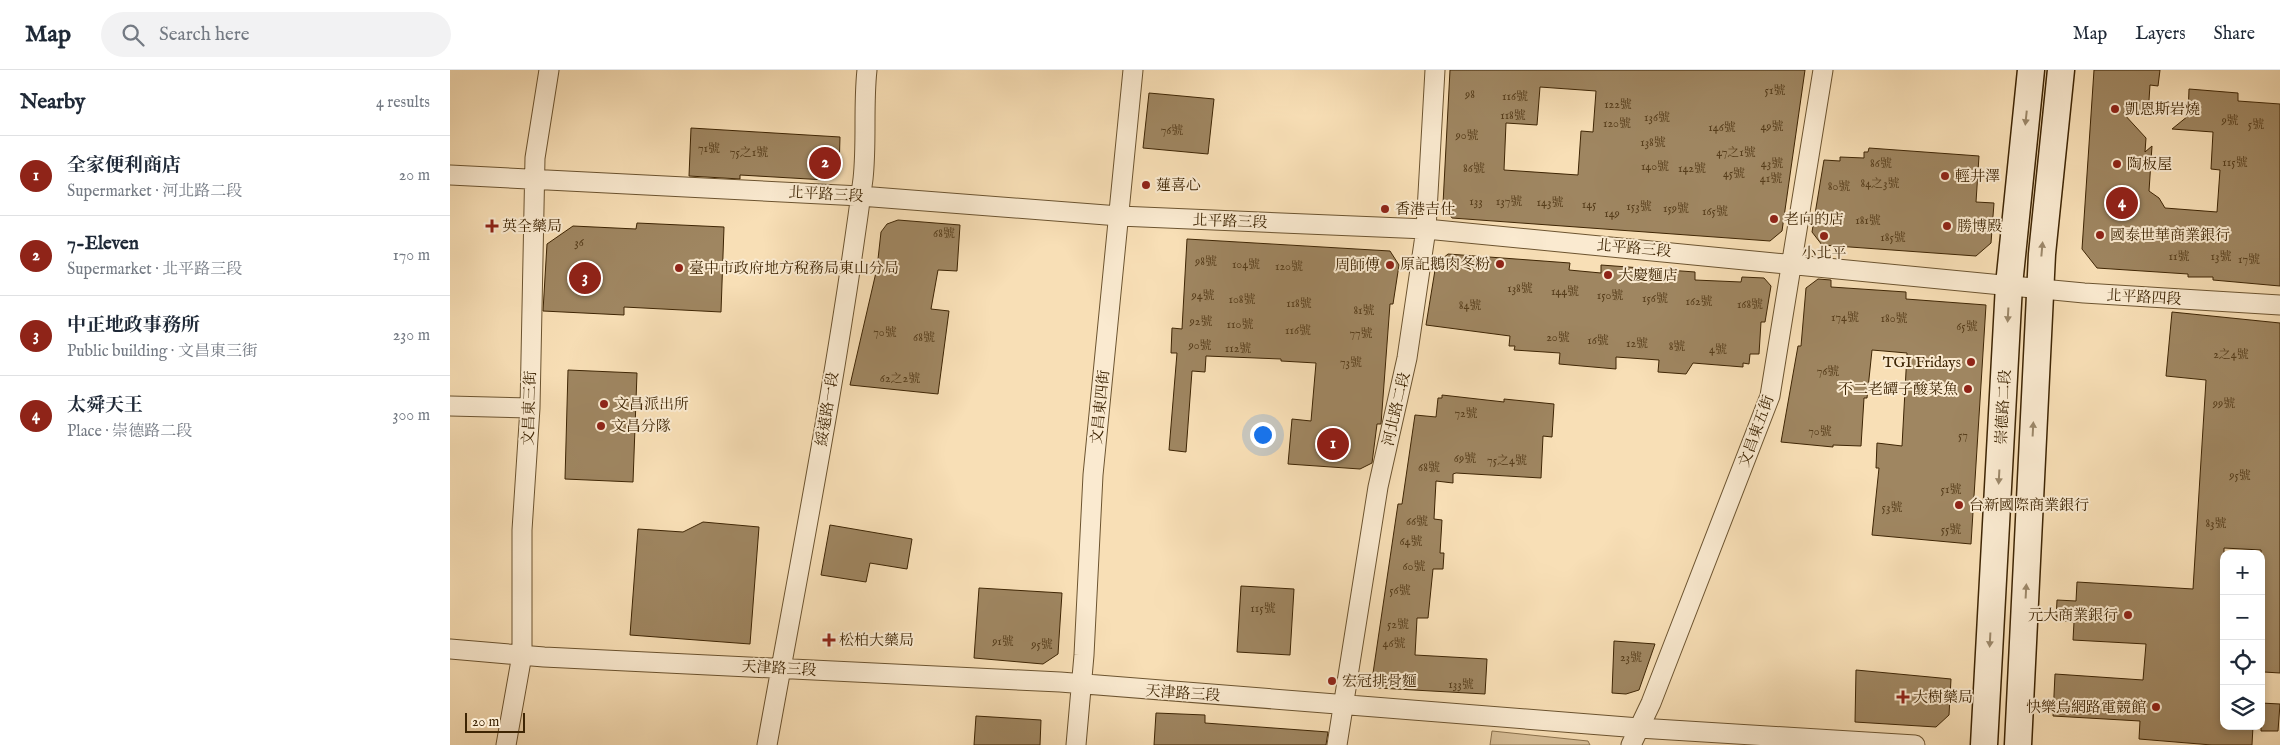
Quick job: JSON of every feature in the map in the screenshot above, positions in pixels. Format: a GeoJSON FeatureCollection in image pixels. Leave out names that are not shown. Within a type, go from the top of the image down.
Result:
{"type":"FeatureCollection","features":[{"type":"Feature","properties":{"kind":"main road","name":"崇德路二段"},"geometry":{"type":"LineString","coordinates":[[1984,745],[2009,284],[2031,70]]}},
{"type":"Feature","properties":{"kind":"main road","name":"崇德路二段"},"geometry":{"type":"LineString","coordinates":[[2018,745],[2042,254],[2061,70]]}},
{"type":"Feature","properties":{"kind":"street","name":"文昌東三街"},"geometry":{"type":"LineString","coordinates":[[506,745],[522,655],[522,530],[530,408],[534,158],[549,70]]}},
{"type":"Feature","properties":{"kind":"street","name":"綏遠路一段"},"geometry":{"type":"LineString","coordinates":[[767,745],[822,441],[860,196],[867,70]]}},
{"type":"Feature","properties":{"kind":"street","name":"文昌東四街"},"geometry":{"type":"LineString","coordinates":[[1076,745],[1082,685],[1093,475],[1133,70]]}},
{"type":"Feature","properties":{"kind":"street","name":"河北路二段"},"geometry":{"type":"LineString","coordinates":[[1337,745],[1378,487],[1407,358],[1426,229],[1435,70]]}},
{"type":"Feature","properties":{"kind":"street","name":"文昌東五街"},"geometry":{"type":"LineString","coordinates":[[1630,745],[1651,703],[1727,512],[1770,396],[1823,70]]}},
{"type":"Feature","properties":{"kind":"street","name":"北平路三段"},"geometry":{"type":"LineString","coordinates":[[450,175],[860,196],[1119,216],[1426,229],[2009,284]]}},
{"type":"Feature","properties":{"kind":"street","name":"北平路四段"},"geometry":{"type":"LineString","coordinates":[[2009,284],[2084,293],[2280,305]]}},
{"type":"Feature","properties":{"kind":"street"},"geometry":{"type":"LineString","coordinates":[[450,406],[530,408]]}},
{"type":"Feature","properties":{"kind":"street","name":"天津路三段"},"geometry":{"type":"LineString","coordinates":[[450,649],[522,655],[780,667],[1082,685],[1639,728],[1915,745]]}},
{"type":"Feature","properties":{"kind":"shaded area"},"geometry":{"type":"Polygon","coordinates":[[[1492,731],[1588,741],[1590,745],[1490,745],[1492,731]]]}},
{"type":"Feature","properties":{"kind":"building"},"geometry":{"type":"Polygon","coordinates":[[[1450,70],[1805,70],[1782,231],[1770,241],[1452,218],[1443,204],[1450,70]],[[1540,87],[1537,125],[1506,123],[1504,170],[1578,175],[1581,131],[1593,132],[1596,91],[1540,87]]]}},
{"type":"Feature","properties":{"kind":"building"},"geometry":{"type":"Polygon","coordinates":[[[2094,70],[2160,70],[2158,86],[2150,85],[2148,115],[2123,113],[2146,138],[2145,152],[2152,146],[2149,191],[2159,198],[2165,208],[2217,212],[2220,170],[2211,169],[2213,132],[2172,129],[2188,116],[2189,89],[2238,93],[2238,101],[2280,104],[2280,286],[2213,280],[2213,277],[2188,277],[2188,274],[2097,268],[2082,249],[2094,70]]]}},
{"type":"Feature","properties":{"kind":"building"},"geometry":{"type":"Polygon","coordinates":[[[1149,93],[1214,99],[1208,154],[1143,148],[1149,93]]]}},
{"type":"Feature","properties":{"kind":"building"},"geometry":{"type":"Polygon","coordinates":[[[691,128],[840,137],[839,171],[826,180],[740,175],[740,179],[689,176],[691,128]]]}},
{"type":"Feature","properties":{"kind":"building"},"geometry":{"type":"Polygon","coordinates":[[[1869,148],[1979,156],[1976,202],[1994,203],[1991,243],[1976,256],[1822,245],[1812,232],[1824,160],[1840,161],[1840,157],[1864,158],[1864,152],[1868,152],[1869,148]]]}},
{"type":"Feature","properties":{"kind":"building"},"geometry":{"type":"Polygon","coordinates":[[[898,220],[960,225],[957,271],[938,270],[931,309],[949,311],[938,394],[850,385],[877,268],[881,232],[887,224],[898,220]]]}},
{"type":"Feature","properties":{"kind":"building"},"geometry":{"type":"Polygon","coordinates":[[[637,223],[724,227],[721,312],[624,307],[624,315],[543,311],[547,244],[573,226],[636,229],[637,223]]]}},
{"type":"Feature","properties":{"kind":"building"},"geometry":{"type":"Polygon","coordinates":[[[1187,239],[1390,251],[1399,265],[1393,304],[1390,304],[1381,424],[1377,424],[1372,463],[1360,469],[1288,464],[1292,419],[1311,421],[1316,363],[1281,361],[1281,359],[1206,356],[1205,372],[1192,371],[1186,452],[1169,450],[1177,353],[1171,353],[1172,328],[1182,329],[1187,239]]]}},
{"type":"Feature","properties":{"kind":"building"},"geometry":{"type":"Polygon","coordinates":[[[1448,254],[1570,263],[1569,270],[1601,273],[1601,265],[1695,272],[1695,280],[1741,282],[1742,277],[1764,278],[1771,286],[1765,322],[1761,322],[1759,354],[1750,354],[1749,364],[1743,363],[1743,367],[1693,363],[1686,374],[1658,372],[1659,360],[1616,357],[1616,369],[1559,364],[1560,353],[1514,350],[1515,346],[1509,346],[1510,336],[1426,325],[1436,264],[1448,254]]]}},
{"type":"Feature","properties":{"kind":"building"},"geometry":{"type":"Polygon","coordinates":[[[1818,279],[1831,280],[1831,287],[1906,292],[1906,299],[1986,305],[1971,544],[1872,535],[1879,468],[1876,468],[1877,443],[1902,446],[1907,353],[1872,350],[1867,398],[1864,398],[1861,446],[1833,445],[1833,447],[1781,442],[1798,346],[1801,346],[1806,288],[1818,279]]]}},
{"type":"Feature","properties":{"kind":"building"},"geometry":{"type":"Polygon","coordinates":[[[2172,312],[2280,323],[2280,673],[2265,672],[2265,550],[2224,548],[2224,550],[2220,550],[2220,730],[2253,730],[2252,745],[2212,745],[2139,739],[2140,721],[2053,716],[2055,674],[2143,680],[2146,644],[2073,640],[2074,622],[2056,620],[2057,600],[2076,601],[2077,582],[2193,589],[2206,380],[2166,376],[2172,312]]]}},
{"type":"Feature","properties":{"kind":"building","name":"文昌分隊"},"geometry":{"type":"Polygon","coordinates":[[[568,370],[637,373],[633,482],[565,479],[568,370]]]}},
{"type":"Feature","properties":{"kind":"building"},"geometry":{"type":"Polygon","coordinates":[[[1442,395],[1504,402],[1504,399],[1554,404],[1552,437],[1543,436],[1541,478],[1456,473],[1453,474],[1453,483],[1436,481],[1434,519],[1442,520],[1440,553],[1444,553],[1443,569],[1433,569],[1428,618],[1417,618],[1415,655],[1487,659],[1485,694],[1378,688],[1372,680],[1398,504],[1402,504],[1415,415],[1436,417],[1438,398],[1442,398],[1442,395]]]}},
{"type":"Feature","properties":{"kind":"building"},"geometry":{"type":"Polygon","coordinates":[[[703,522],[759,527],[750,644],[630,635],[638,529],[683,532],[703,522]]]}},
{"type":"Feature","properties":{"kind":"building"},"geometry":{"type":"Polygon","coordinates":[[[830,525],[912,539],[907,569],[870,563],[866,582],[821,575],[830,525]]]}},
{"type":"Feature","properties":{"kind":"building"},"geometry":{"type":"Polygon","coordinates":[[[1241,586],[1294,589],[1290,655],[1237,652],[1241,586]]]}},
{"type":"Feature","properties":{"kind":"building"},"geometry":{"type":"Polygon","coordinates":[[[979,588],[1062,593],[1058,654],[1043,664],[974,658],[979,588]]]}},
{"type":"Feature","properties":{"kind":"building"},"geometry":{"type":"Polygon","coordinates":[[[1614,641],[1655,644],[1639,690],[1626,694],[1612,693],[1614,641]]]}},
{"type":"Feature","properties":{"kind":"building","name":"大樹藥局"},"geometry":{"type":"Polygon","coordinates":[[[1856,670],[1951,679],[1949,715],[1936,727],[1855,722],[1856,670]]]}},
{"type":"Feature","properties":{"kind":"building"},"geometry":{"type":"Polygon","coordinates":[[[2265,703],[2280,704],[2278,731],[2261,731],[2265,730],[2265,703]]]}},
{"type":"Feature","properties":{"kind":"building"},"geometry":{"type":"Polygon","coordinates":[[[1156,713],[1205,715],[1205,723],[1328,732],[1326,745],[1154,745],[1156,713]]]}},
{"type":"Feature","properties":{"kind":"building"},"geometry":{"type":"Polygon","coordinates":[[[976,716],[1041,720],[1040,745],[974,745],[976,716]]]}},
{"type":"Feature","properties":{"kind":"place","name":"凱恩斯岩燒"},"geometry":{"type":"Point","coordinates":[2115,109]}},
{"type":"Feature","properties":{"kind":"place","name":"7-Eleven"},"geometry":{"type":"Point","coordinates":[825,163]}},
{"type":"Feature","properties":{"kind":"place","name":"陶板屋"},"geometry":{"type":"Point","coordinates":[2117,164]}},
{"type":"Feature","properties":{"kind":"place","name":"輕井澤"},"geometry":{"type":"Point","coordinates":[1945,176]}},
{"type":"Feature","properties":{"kind":"place","name":"蓮喜心"},"geometry":{"type":"Point","coordinates":[1146,185]}},
{"type":"Feature","properties":{"kind":"place","name":"太舜天王"},"geometry":{"type":"Point","coordinates":[2122,203]}},
{"type":"Feature","properties":{"kind":"place","name":"香港吉仕"},"geometry":{"type":"Point","coordinates":[1385,209]}},
{"type":"Feature","properties":{"kind":"place","name":"老向的店"},"geometry":{"type":"Point","coordinates":[1774,219]}},
{"type":"Feature","properties":{"kind":"place","name":"英全藥局"},"geometry":{"type":"Point","coordinates":[492,226]}},
{"type":"Feature","properties":{"kind":"place","name":"勝博殿"},"geometry":{"type":"Point","coordinates":[1947,226]}},
{"type":"Feature","properties":{"kind":"place","name":"國泰世華商業銀行"},"geometry":{"type":"Point","coordinates":[2100,235]}},
{"type":"Feature","properties":{"kind":"place","name":"小北平"},"geometry":{"type":"Point","coordinates":[1824,236]}},
{"type":"Feature","properties":{"kind":"place","name":"原記鵝肉冬粉"},"geometry":{"type":"Point","coordinates":[1500,264]}},
{"type":"Feature","properties":{"kind":"place","name":"周師傅"},"geometry":{"type":"Point","coordinates":[1390,265]}},
{"type":"Feature","properties":{"kind":"place","name":"臺中市政府地方稅務局東山分局"},"geometry":{"type":"Point","coordinates":[679,268]}},
{"type":"Feature","properties":{"kind":"place","name":"大慶麵店"},"geometry":{"type":"Point","coordinates":[1608,275]}},
{"type":"Feature","properties":{"kind":"place","name":"中正地政事務所"},"geometry":{"type":"Point","coordinates":[585,278]}},
{"type":"Feature","properties":{"kind":"place","name":"TGI Fridays"},"geometry":{"type":"Point","coordinates":[1971,362]}},
{"type":"Feature","properties":{"kind":"place","name":"不二老罈子酸菜魚"},"geometry":{"type":"Point","coordinates":[1968,389]}},
{"type":"Feature","properties":{"kind":"place","name":"文昌派出所"},"geometry":{"type":"Point","coordinates":[604,404]}},
{"type":"Feature","properties":{"kind":"place","name":"文昌分隊"},"geometry":{"type":"Point","coordinates":[601,426]}},
{"type":"Feature","properties":{"kind":"place","name":"全家便利商店"},"geometry":{"type":"Point","coordinates":[1333,444]}},
{"type":"Feature","properties":{"kind":"place","name":"台新國際商業銀行"},"geometry":{"type":"Point","coordinates":[1959,505]}},
{"type":"Feature","properties":{"kind":"place","name":"元大商業銀行"},"geometry":{"type":"Point","coordinates":[2128,615]}},
{"type":"Feature","properties":{"kind":"place","name":"松柏大藥局"},"geometry":{"type":"Point","coordinates":[829,640]}},
{"type":"Feature","properties":{"kind":"place","name":"宏冠排骨麵"},"geometry":{"type":"Point","coordinates":[1332,681]}},
{"type":"Feature","properties":{"kind":"place","name":"大樹藥局"},"geometry":{"type":"Point","coordinates":[1903,697]}},
{"type":"Feature","properties":{"kind":"place","name":"快樂鳥網路電競館"},"geometry":{"type":"Point","coordinates":[2156,707]}}]}
